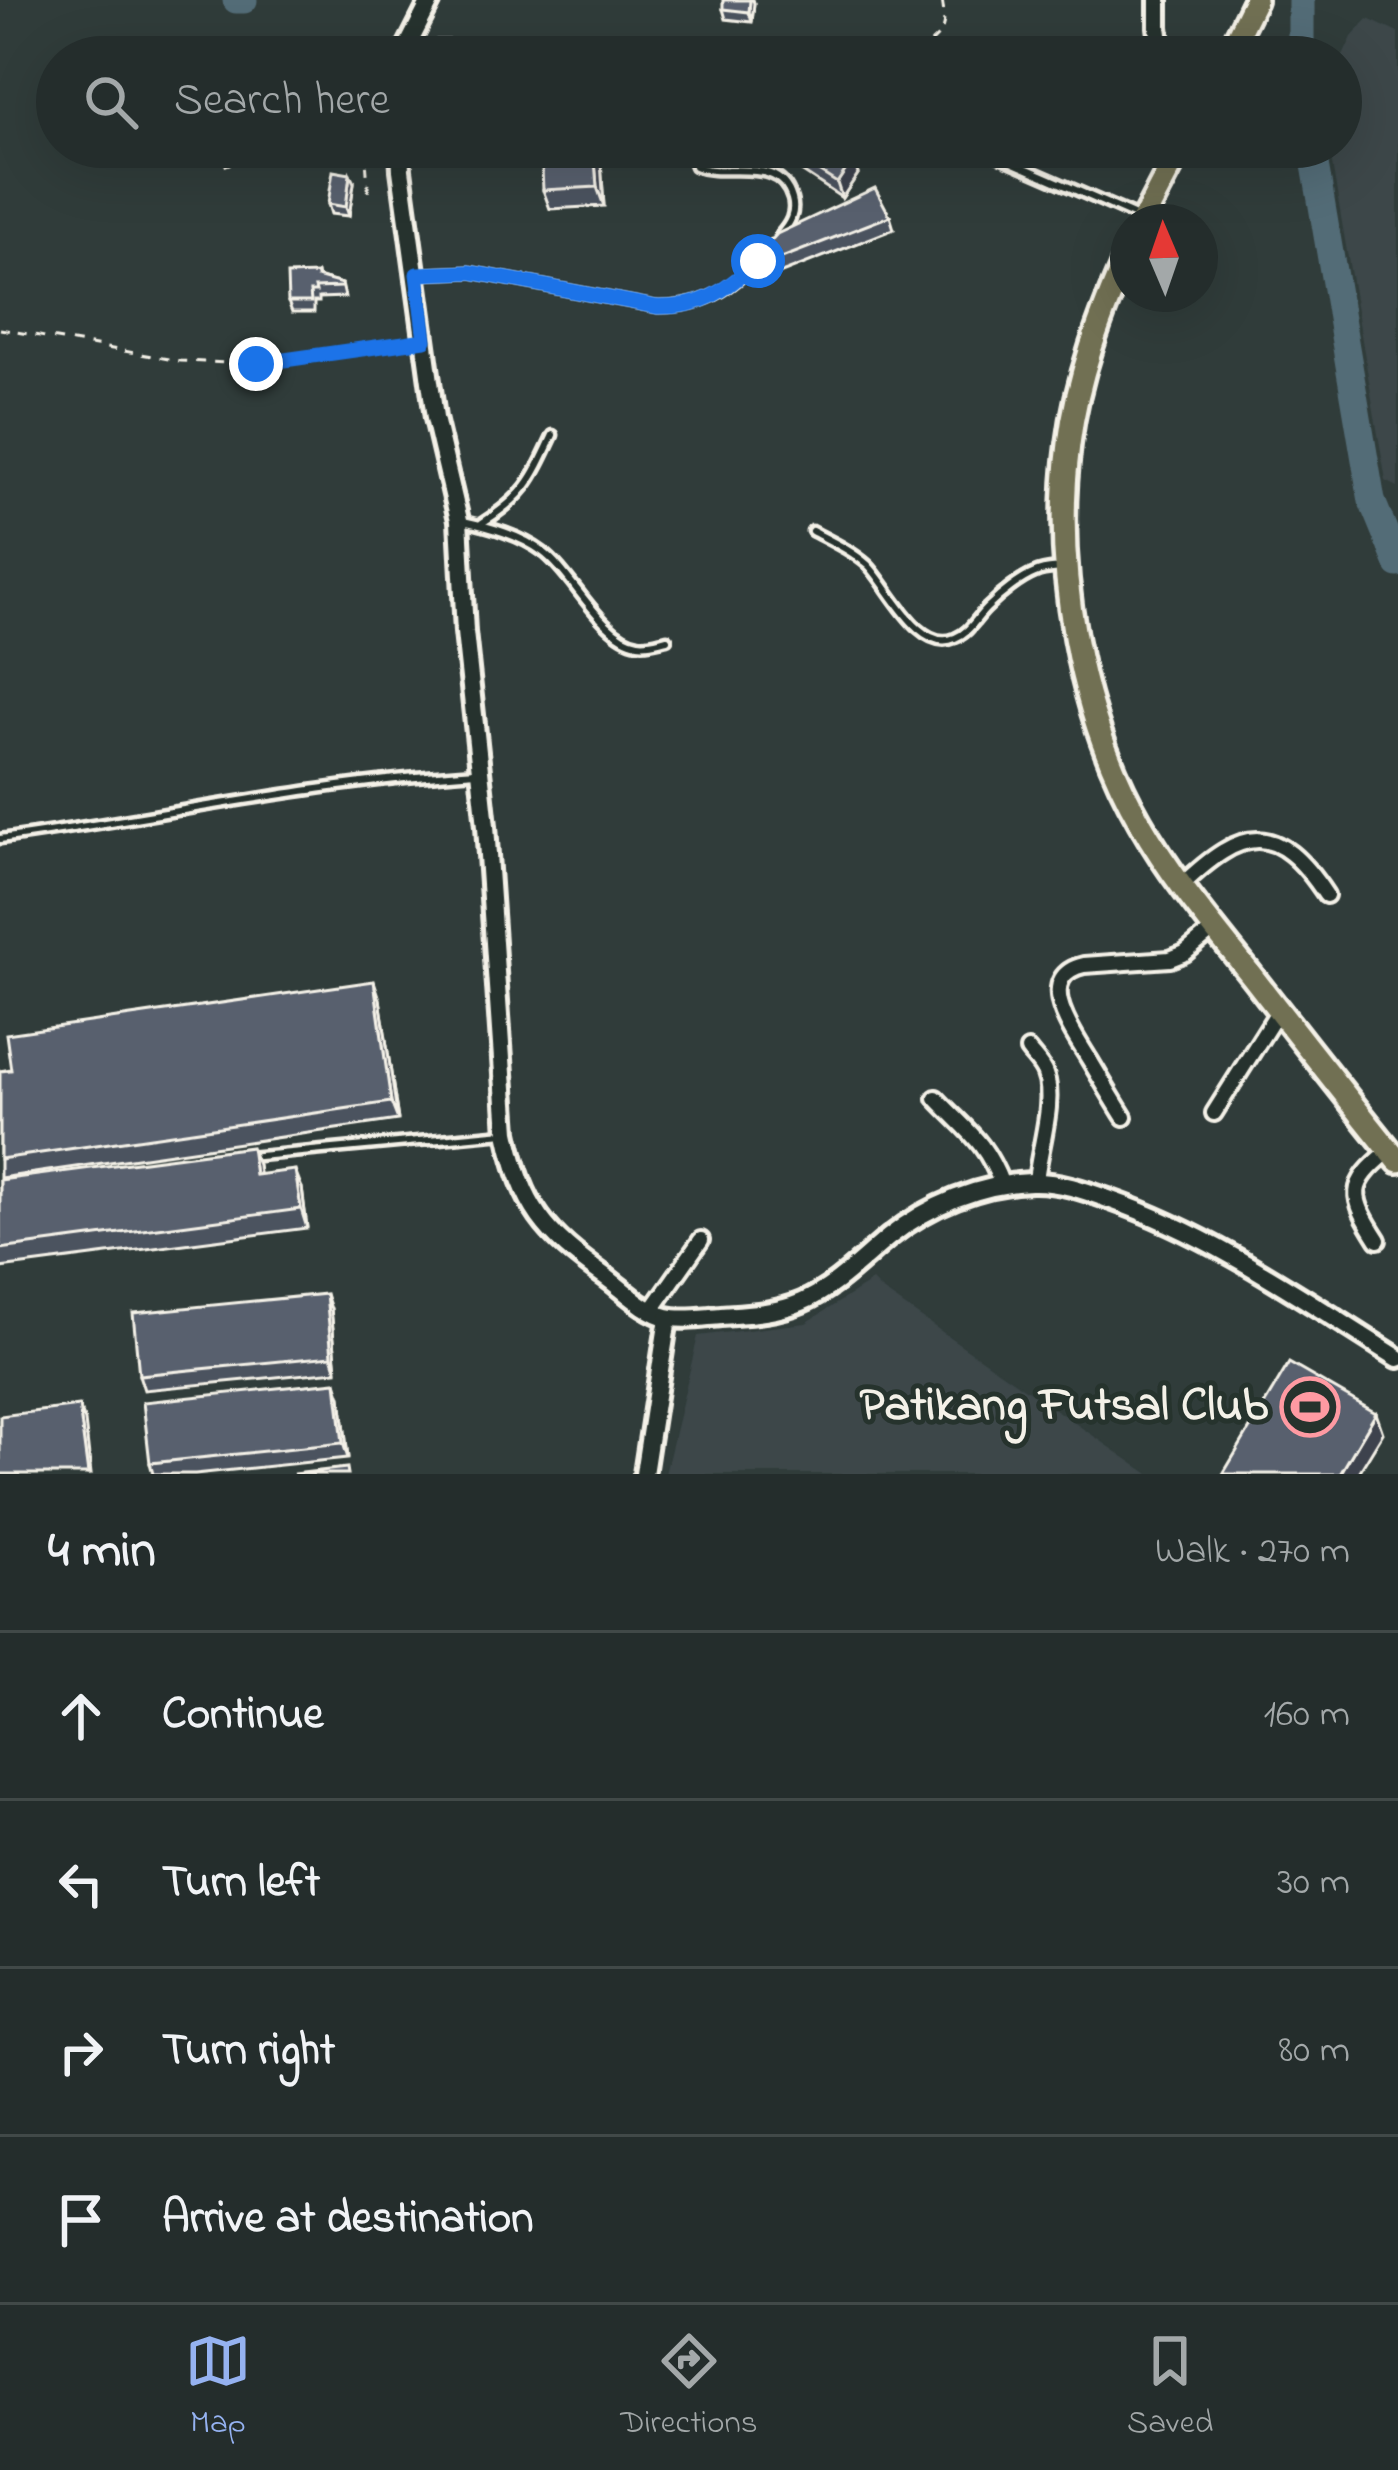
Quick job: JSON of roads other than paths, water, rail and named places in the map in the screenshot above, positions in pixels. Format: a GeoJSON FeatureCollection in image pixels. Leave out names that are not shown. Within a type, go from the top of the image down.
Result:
{"type":"FeatureCollection","features":[{"type":"Feature","properties":{"kind":"main road"},"geometry":{"type":"LineString","coordinates":[[1237,36],[1255,0]]}},
{"type":"Feature","properties":{"kind":"main road"},"geometry":{"type":"LineString","coordinates":[[1152,204],[1170,168]]}},
{"type":"Feature","properties":{"kind":"main road"},"geometry":{"type":"LineString","coordinates":[[1110,296],[1090,352],[1069,443],[1066,568],[1092,708],[1140,822],[1182,885],[1394,1156]]}},
{"type":"Feature","properties":{"kind":"street"},"geometry":{"type":"LineString","coordinates":[[413,36],[431,0]]}},
{"type":"Feature","properties":{"kind":"street"},"geometry":{"type":"LineString","coordinates":[[1158,0],[1159,36]]}},
{"type":"Feature","properties":{"kind":"street"},"geometry":{"type":"LineString","coordinates":[[401,168],[435,418],[459,520],[507,1132],[530,1205],[549,1232],[578,1258],[660,1314],[775,1311],[800,1303],[919,1215],[952,1199],[1002,1185],[1036,1182],[1077,1188],[1181,1227],[1398,1358]]}},
{"type":"Feature","properties":{"kind":"street"},"geometry":{"type":"LineString","coordinates":[[1182,885],[1206,862],[1248,838],[1274,843],[1297,859],[1326,895]]}},
{"type":"Feature","properties":{"kind":"street"},"geometry":{"type":"LineString","coordinates":[[1124,1118],[1062,1015],[1062,979],[1072,968],[1084,965],[1170,959],[1214,929]]}},
{"type":"Feature","properties":{"kind":"street"},"geometry":{"type":"LineString","coordinates":[[1214,1113],[1279,1010]]}},
{"type":"Feature","properties":{"kind":"street"},"geometry":{"type":"LineString","coordinates":[[1028,1050],[1043,1069],[1047,1084],[1036,1182]]}},
{"type":"Feature","properties":{"kind":"street"},"geometry":{"type":"LineString","coordinates":[[935,1098],[980,1140],[1002,1185]]}},
{"type":"Feature","properties":{"kind":"street"},"geometry":{"type":"LineString","coordinates":[[1378,1240],[1358,1205],[1358,1181],[1366,1169],[1394,1156]]}},
{"type":"Feature","properties":{"kind":"street"},"geometry":{"type":"LineString","coordinates":[[644,1474],[661,1380],[660,1314],[701,1240]]}},
{"type":"Feature","properties":{"kind":"lane"},"geometry":{"type":"LineString","coordinates":[[417,274],[470,272],[657,307],[704,302],[758,261],[788,226],[794,207],[788,189],[774,174],[699,168]]}},
{"type":"Feature","properties":{"kind":"lane"},"geometry":{"type":"LineString","coordinates":[[1023,168],[1110,206]]}},
{"type":"Feature","properties":{"kind":"lane"},"geometry":{"type":"LineString","coordinates":[[479,524],[528,487],[553,435]]}},
{"type":"Feature","properties":{"kind":"lane"},"geometry":{"type":"LineString","coordinates":[[459,520],[497,528],[544,552],[603,620],[626,639],[640,644],[667,639]]}},
{"type":"Feature","properties":{"kind":"lane"},"geometry":{"type":"LineString","coordinates":[[812,531],[854,553],[924,635],[936,641],[954,639],[988,606],[1035,572],[1066,568]]}},
{"type":"Feature","properties":{"kind":"lane"},"geometry":{"type":"LineString","coordinates":[[0,839],[195,807],[481,772]]}},
{"type":"Feature","properties":{"kind":"lane"},"geometry":{"type":"LineString","coordinates":[[229,1159],[507,1132]]}},
{"type":"Feature","properties":{"kind":"waterway"},"geometry":{"type":"LineString","coordinates":[[236,0],[244,0]]}},
{"type":"Feature","properties":{"kind":"waterway"},"geometry":{"type":"LineString","coordinates":[[1301,0],[1301,36]]}},
{"type":"Feature","properties":{"kind":"waterway"},"geometry":{"type":"LineString","coordinates":[[1316,168],[1372,501],[1398,564]]}},
{"type":"Feature","properties":{"kind":"place","name":"Patikang Futsal Club"},"geometry":{"type":"Point","coordinates":[1310,1407]}}]}
